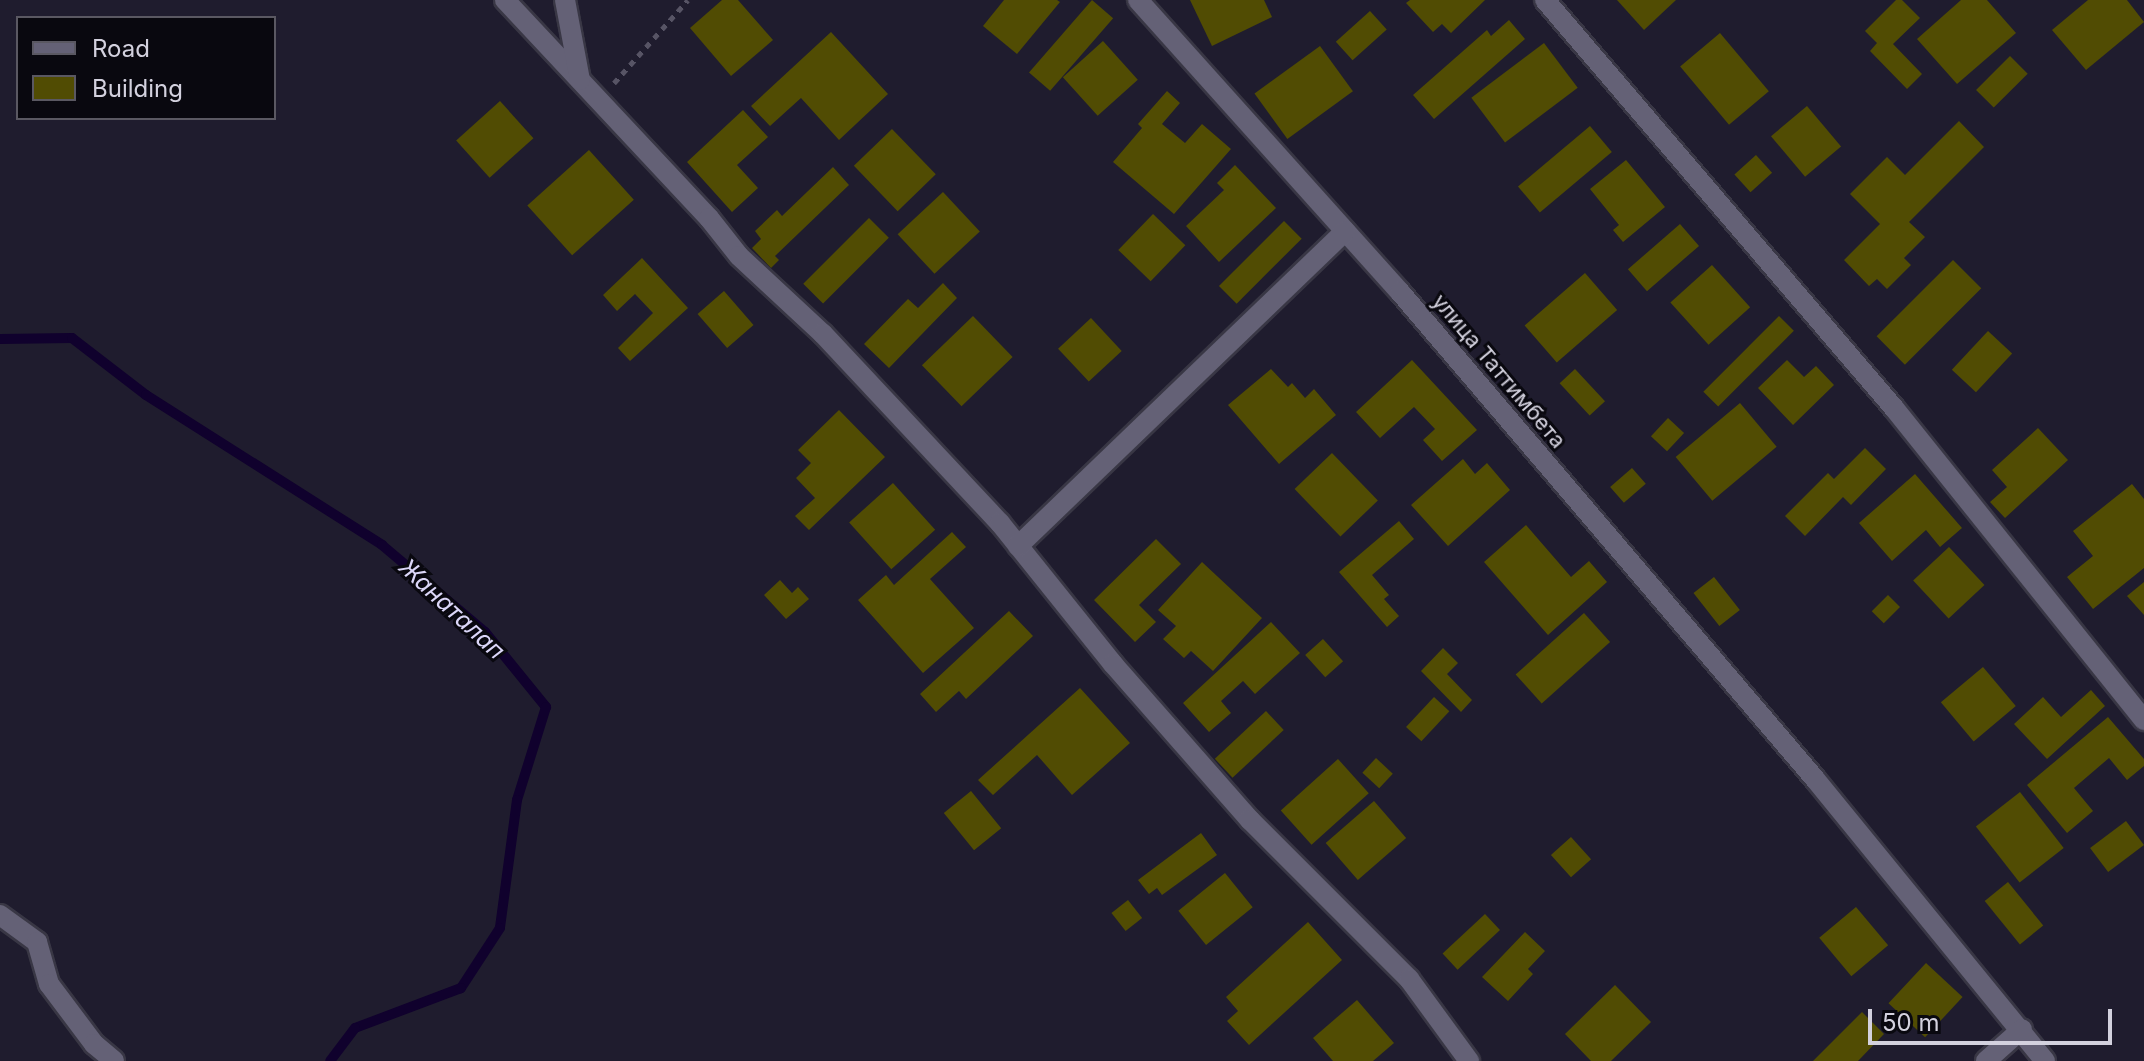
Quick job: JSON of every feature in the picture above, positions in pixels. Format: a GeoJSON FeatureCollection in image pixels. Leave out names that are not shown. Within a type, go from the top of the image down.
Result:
{"type":"FeatureCollection","features":[{"type":"Feature","properties":{"kind":"street"},"geometry":{"type":"LineString","coordinates":[[505,0],[709,218],[739,256],[823,334],[1018,546],[1113,664],[1250,820],[1409,979],[1469,1061]]}},
{"type":"Feature","properties":{"kind":"street"},"geometry":{"type":"LineString","coordinates":[[565,0],[580,80]]}},
{"type":"Feature","properties":{"kind":"street","name":"улица Таттимбета"},"geometry":{"type":"LineString","coordinates":[[1138,0],[1345,231],[1815,779],[2022,1029],[2045,1061]]}},
{"type":"Feature","properties":{"kind":"street"},"geometry":{"type":"LineString","coordinates":[[1545,0],[1894,408],[2144,720]]}},
{"type":"Feature","properties":{"kind":"street"},"geometry":{"type":"LineString","coordinates":[[1018,546],[1345,231]]}},
{"type":"Feature","properties":{"kind":"street"},"geometry":{"type":"LineString","coordinates":[[0,915],[37,942],[49,984],[94,1044],[114,1061]]}},
{"type":"Feature","properties":{"kind":"street"},"geometry":{"type":"LineString","coordinates":[[1986,1061],[2022,1029]]}},
{"type":"Feature","properties":{"kind":"path"},"geometry":{"type":"LineString","coordinates":[[599,100],[688,0]]}},
{"type":"Feature","properties":{"kind":"building"},"geometry":{"type":"Polygon","coordinates":[[[722,0],[738,0],[773,40],[731,76],[690,28],[722,0]]]}},
{"type":"Feature","properties":{"kind":"building"},"geometry":{"type":"Polygon","coordinates":[[[1004,0],[1060,2],[1017,54],[983,26],[1004,0]]]}},
{"type":"Feature","properties":{"kind":"building"},"geometry":{"type":"Polygon","coordinates":[[[1092,0],[1113,18],[1050,91],[1029,72],[1092,0]]]}},
{"type":"Feature","properties":{"kind":"building"},"geometry":{"type":"Polygon","coordinates":[[[1190,0],[1264,0],[1272,17],[1212,46],[1190,0]]]}},
{"type":"Feature","properties":{"kind":"building"},"geometry":{"type":"Polygon","coordinates":[[[1410,0],[1485,0],[1451,33],[1442,24],[1433,32],[1406,3],[1410,0]]]}},
{"type":"Feature","properties":{"kind":"building"},"geometry":{"type":"Polygon","coordinates":[[[1617,0],[1676,0],[1644,30],[1617,0]]]}},
{"type":"Feature","properties":{"kind":"building"},"geometry":{"type":"Polygon","coordinates":[[[1896,0],[1902,0],[1920,18],[1893,44],[1922,74],[1907,89],[1870,51],[1877,43],[1865,31],[1896,0]]]}},
{"type":"Feature","properties":{"kind":"building"},"geometry":{"type":"Polygon","coordinates":[[[1961,0],[1987,0],[2016,33],[1957,84],[1917,39],[1961,0]]]}},
{"type":"Feature","properties":{"kind":"building"},"geometry":{"type":"Polygon","coordinates":[[[2088,0],[2127,0],[2144,22],[2086,70],[2052,30],[2088,0]]]}},
{"type":"Feature","properties":{"kind":"building"},"geometry":{"type":"Polygon","coordinates":[[[1370,11],[1387,30],[1353,60],[1336,42],[1370,11]]]}},
{"type":"Feature","properties":{"kind":"building"},"geometry":{"type":"Polygon","coordinates":[[[1509,20],[1525,39],[1434,119],[1413,95],[1487,30],[1491,36],[1509,20]]]}},
{"type":"Feature","properties":{"kind":"building"},"geometry":{"type":"Polygon","coordinates":[[[831,32],[888,94],[839,140],[801,98],[770,126],[751,106],[831,32]]]}},
{"type":"Feature","properties":{"kind":"building"},"geometry":{"type":"Polygon","coordinates":[[[1720,33],[1769,91],[1729,125],[1680,66],[1720,33]]]}},
{"type":"Feature","properties":{"kind":"building"},"geometry":{"type":"Polygon","coordinates":[[[1103,41],[1138,80],[1098,116],[1063,77],[1103,41]]]}},
{"type":"Feature","properties":{"kind":"building"},"geometry":{"type":"Polygon","coordinates":[[[1544,43],[1578,88],[1505,142],[1471,98],[1544,43]]]}},
{"type":"Feature","properties":{"kind":"building"},"geometry":{"type":"Polygon","coordinates":[[[1320,46],[1353,91],[1287,139],[1254,94],[1320,46]]]}},
{"type":"Feature","properties":{"kind":"building"},"geometry":{"type":"Polygon","coordinates":[[[2010,56],[2028,74],[1994,108],[1976,90],[2010,56]]]}},
{"type":"Feature","properties":{"kind":"building"},"geometry":{"type":"Polygon","coordinates":[[[1167,91],[1180,103],[1162,124],[1185,143],[1202,124],[1231,149],[1174,214],[1113,162],[1142,128],[1138,124],[1167,91]]]}},
{"type":"Feature","properties":{"kind":"building"},"geometry":{"type":"Polygon","coordinates":[[[500,101],[533,138],[490,178],[456,140],[500,101]]]}},
{"type":"Feature","properties":{"kind":"building"},"geometry":{"type":"Polygon","coordinates":[[[1807,106],[1841,147],[1805,177],[1771,136],[1807,106]]]}},
{"type":"Feature","properties":{"kind":"building"},"geometry":{"type":"Polygon","coordinates":[[[743,110],[768,137],[737,165],[758,188],[732,212],[687,162],[743,110]]]}},
{"type":"Feature","properties":{"kind":"building"},"geometry":{"type":"Polygon","coordinates":[[[1959,121],[1984,147],[1909,222],[1925,237],[1904,258],[1911,265],[1887,289],[1877,279],[1869,286],[1844,260],[1880,224],[1850,194],[1887,157],[1905,175],[1959,121]]]}},
{"type":"Feature","properties":{"kind":"building"},"geometry":{"type":"Polygon","coordinates":[[[1590,126],[1612,152],[1540,212],[1518,186],[1590,126]]]}},
{"type":"Feature","properties":{"kind":"building"},"geometry":{"type":"Polygon","coordinates":[[[892,129],[936,174],[898,211],[854,166],[892,129]]]}},
{"type":"Feature","properties":{"kind":"building"},"geometry":{"type":"Polygon","coordinates":[[[589,150],[634,200],[572,255],[527,206],[589,150]]]}},
{"type":"Feature","properties":{"kind":"building"},"geometry":{"type":"Polygon","coordinates":[[[1756,155],[1772,173],[1751,192],[1734,174],[1756,155]]]}},
{"type":"Feature","properties":{"kind":"building"},"geometry":{"type":"Polygon","coordinates":[[[1626,160],[1665,207],[1623,242],[1613,230],[1619,225],[1590,189],[1626,160]]]}},
{"type":"Feature","properties":{"kind":"building"},"geometry":{"type":"Polygon","coordinates":[[[1235,165],[1276,208],[1219,262],[1186,226],[1224,190],[1217,183],[1235,165]]]}},
{"type":"Feature","properties":{"kind":"building"},"geometry":{"type":"Polygon","coordinates":[[[833,167],[849,185],[775,256],[779,260],[771,268],[752,248],[761,239],[755,231],[777,210],[782,216],[833,167]]]}},
{"type":"Feature","properties":{"kind":"building"},"geometry":{"type":"Polygon","coordinates":[[[943,192],[980,231],[934,274],[898,234],[943,192]]]}},
{"type":"Feature","properties":{"kind":"building"},"geometry":{"type":"Polygon","coordinates":[[[1153,214],[1185,245],[1151,281],[1118,250],[1153,214]]]}},
{"type":"Feature","properties":{"kind":"building"},"geometry":{"type":"Polygon","coordinates":[[[869,218],[889,238],[823,304],[803,284],[869,218]]]}},
{"type":"Feature","properties":{"kind":"building"},"geometry":{"type":"Polygon","coordinates":[[[1284,221],[1302,239],[1237,304],[1219,286],[1284,221]]]}},
{"type":"Feature","properties":{"kind":"building"},"geometry":{"type":"Polygon","coordinates":[[[1680,224],[1699,246],[1647,291],[1628,269],[1680,224]]]}},
{"type":"Feature","properties":{"kind":"building"},"geometry":{"type":"Polygon","coordinates":[[[642,258],[688,308],[630,361],[618,348],[653,313],[635,294],[617,311],[603,295],[642,258]]]}},
{"type":"Feature","properties":{"kind":"building"},"geometry":{"type":"Polygon","coordinates":[[[1953,260],[1981,288],[1905,365],[1877,336],[1953,260]]]}},
{"type":"Feature","properties":{"kind":"building"},"geometry":{"type":"Polygon","coordinates":[[[1712,265],[1750,307],[1709,345],[1670,302],[1712,265]]]}},
{"type":"Feature","properties":{"kind":"building"},"geometry":{"type":"Polygon","coordinates":[[[1585,273],[1617,310],[1557,362],[1525,325],[1585,273]]]}},
{"type":"Feature","properties":{"kind":"building"},"geometry":{"type":"Polygon","coordinates":[[[943,283],[957,298],[889,368],[864,344],[908,299],[918,308],[943,283]]]}},
{"type":"Feature","properties":{"kind":"building"},"geometry":{"type":"Polygon","coordinates":[[[724,291],[754,325],[727,348],[698,314],[724,291]]]}},
{"type":"Feature","properties":{"kind":"building"},"geometry":{"type":"Polygon","coordinates":[[[973,316],[1013,357],[962,406],[922,365],[973,316]]]}},
{"type":"Feature","properties":{"kind":"building"},"geometry":{"type":"Polygon","coordinates":[[[1779,316],[1794,331],[1718,407],[1703,392],[1779,316]]]}},
{"type":"Feature","properties":{"kind":"building"},"geometry":{"type":"Polygon","coordinates":[[[1091,318],[1122,351],[1089,382],[1058,349],[1091,318]]]}},
{"type":"Feature","properties":{"kind":"building"},"geometry":{"type":"Polygon","coordinates":[[[1988,331],[2012,354],[1976,392],[1952,370],[1988,331]]]}},
{"type":"Feature","properties":{"kind":"building"},"geometry":{"type":"Polygon","coordinates":[[[1412,360],[1477,430],[1442,461],[1423,440],[1435,429],[1414,407],[1380,438],[1356,412],[1412,360]]]}},
{"type":"Feature","properties":{"kind":"building"},"geometry":{"type":"Polygon","coordinates":[[[1787,360],[1804,377],[1816,366],[1834,385],[1793,425],[1758,388],[1787,360]]]}},
{"type":"Feature","properties":{"kind":"building"},"geometry":{"type":"Polygon","coordinates":[[[1271,369],[1288,387],[1292,383],[1305,398],[1314,389],[1336,415],[1279,464],[1228,405],[1271,369]]]}},
{"type":"Feature","properties":{"kind":"building"},"geometry":{"type":"Polygon","coordinates":[[[1575,369],[1605,401],[1590,416],[1560,383],[1575,369]]]}},
{"type":"Feature","properties":{"kind":"building"},"geometry":{"type":"Polygon","coordinates":[[[1740,403],[1777,447],[1712,501],[1676,457],[1740,403]]]}},
{"type":"Feature","properties":{"kind":"building"},"geometry":{"type":"Polygon","coordinates":[[[839,410],[885,457],[809,530],[795,516],[815,498],[796,478],[811,463],[798,450],[839,410]]]}},
{"type":"Feature","properties":{"kind":"building"},"geometry":{"type":"Polygon","coordinates":[[[1668,418],[1684,433],[1667,451],[1651,436],[1668,418]]]}},
{"type":"Feature","properties":{"kind":"building"},"geometry":{"type":"Polygon","coordinates":[[[2038,428],[2068,460],[2005,518],[1990,502],[2007,487],[1992,470],[2038,428]]]}},
{"type":"Feature","properties":{"kind":"building"},"geometry":{"type":"Polygon","coordinates":[[[1865,448],[1886,469],[1851,505],[1843,497],[1805,536],[1785,516],[1828,473],[1834,479],[1865,448]]]}},
{"type":"Feature","properties":{"kind":"building"},"geometry":{"type":"Polygon","coordinates":[[[1332,453],[1378,500],[1340,537],[1295,489],[1332,453]]]}},
{"type":"Feature","properties":{"kind":"building"},"geometry":{"type":"Polygon","coordinates":[[[1463,459],[1475,474],[1487,463],[1510,490],[1448,546],[1411,505],[1463,459]]]}},
{"type":"Feature","properties":{"kind":"building"},"geometry":{"type":"Polygon","coordinates":[[[1632,468],[1646,484],[1624,503],[1610,487],[1632,468]]]}},
{"type":"Feature","properties":{"kind":"building"},"geometry":{"type":"Polygon","coordinates":[[[1915,474],[1962,528],[1940,547],[1926,530],[1892,561],[1859,523],[1915,474]]]}},
{"type":"Feature","properties":{"kind":"building"},"geometry":{"type":"Polygon","coordinates":[[[893,483],[935,530],[891,569],[849,522],[893,483]]]}},
{"type":"Feature","properties":{"kind":"building"},"geometry":{"type":"Polygon","coordinates":[[[2132,484],[2144,499],[2144,568],[2093,609],[2067,577],[2093,556],[2073,531],[2132,484]]]}},
{"type":"Feature","properties":{"kind":"building"},"geometry":{"type":"Polygon","coordinates":[[[1399,521],[1414,539],[1372,575],[1389,595],[1384,599],[1399,616],[1387,627],[1339,572],[1399,521]]]}},
{"type":"Feature","properties":{"kind":"building"},"geometry":{"type":"Polygon","coordinates":[[[1526,525],[1571,577],[1589,561],[1607,582],[1548,635],[1484,562],[1526,525]]]}},
{"type":"Feature","properties":{"kind":"building"},"geometry":{"type":"Polygon","coordinates":[[[952,532],[966,547],[930,579],[974,628],[923,673],[858,600],[886,575],[894,585],[952,532]]]}},
{"type":"Feature","properties":{"kind":"building"},"geometry":{"type":"Polygon","coordinates":[[[1156,539],[1181,564],[1139,605],[1156,622],[1135,642],[1094,600],[1156,539]]]}},
{"type":"Feature","properties":{"kind":"building"},"geometry":{"type":"Polygon","coordinates":[[[1949,547],[1984,585],[1949,618],[1913,580],[1949,547]]]}},
{"type":"Feature","properties":{"kind":"building"},"geometry":{"type":"Polygon","coordinates":[[[1202,562],[1262,618],[1213,671],[1191,651],[1184,658],[1163,639],[1176,626],[1158,610],[1202,562]]]}},
{"type":"Feature","properties":{"kind":"building"},"geometry":{"type":"Polygon","coordinates":[[[1714,577],[1740,610],[1719,626],[1694,593],[1714,577]]]}},
{"type":"Feature","properties":{"kind":"building"},"geometry":{"type":"Polygon","coordinates":[[[780,580],[792,593],[798,587],[809,599],[786,619],[764,595],[780,580]]]}},
{"type":"Feature","properties":{"kind":"building"},"geometry":{"type":"Polygon","coordinates":[[[2144,582],[2144,615],[2127,596],[2144,582]]]}},
{"type":"Feature","properties":{"kind":"building"},"geometry":{"type":"Polygon","coordinates":[[[1888,595],[1900,607],[1884,623],[1872,611],[1888,595]]]}},
{"type":"Feature","properties":{"kind":"building"},"geometry":{"type":"Polygon","coordinates":[[[1009,611],[1033,636],[966,699],[959,691],[936,712],[920,694],[1009,611]]]}},
{"type":"Feature","properties":{"kind":"building"},"geometry":{"type":"Polygon","coordinates":[[[1584,613],[1610,642],[1542,704],[1516,675],[1584,613]]]}},
{"type":"Feature","properties":{"kind":"building"},"geometry":{"type":"Polygon","coordinates":[[[1271,622],[1300,653],[1255,694],[1243,681],[1221,701],[1231,713],[1209,732],[1183,703],[1271,622]]]}},
{"type":"Feature","properties":{"kind":"building"},"geometry":{"type":"Polygon","coordinates":[[[1323,639],[1343,661],[1325,677],[1305,655],[1323,639]]]}},
{"type":"Feature","properties":{"kind":"building"},"geometry":{"type":"Polygon","coordinates":[[[1443,648],[1458,663],[1447,674],[1472,700],[1461,712],[1421,671],[1443,648]]]}},
{"type":"Feature","properties":{"kind":"building"},"geometry":{"type":"Polygon","coordinates":[[[1983,667],[2016,706],[1974,741],[1941,702],[1983,667]]]}},
{"type":"Feature","properties":{"kind":"building"},"geometry":{"type":"Polygon","coordinates":[[[1080,688],[1130,743],[1072,795],[1037,755],[993,795],[978,780],[1080,688]]]}},
{"type":"Feature","properties":{"kind":"building"},"geometry":{"type":"Polygon","coordinates":[[[2091,690],[2105,706],[2047,759],[2014,724],[2043,697],[2061,717],[2091,690]]]}},
{"type":"Feature","properties":{"kind":"building"},"geometry":{"type":"Polygon","coordinates":[[[1434,697],[1449,711],[1421,741],[1406,727],[1434,697]]]}},
{"type":"Feature","properties":{"kind":"building"},"geometry":{"type":"Polygon","coordinates":[[[1266,711],[1284,730],[1233,778],[1215,759],[1266,711]]]}},
{"type":"Feature","properties":{"kind":"building"},"geometry":{"type":"Polygon","coordinates":[[[2108,717],[2144,759],[2144,766],[2127,780],[2109,758],[2074,788],[2093,811],[2067,833],[2027,785],[2108,717]]]}},
{"type":"Feature","properties":{"kind":"building"},"geometry":{"type":"Polygon","coordinates":[[[1376,758],[1393,774],[1379,788],[1362,773],[1376,758]]]}},
{"type":"Feature","properties":{"kind":"building"},"geometry":{"type":"Polygon","coordinates":[[[1338,759],[1369,793],[1312,845],[1281,811],[1338,759]]]}},
{"type":"Feature","properties":{"kind":"building"},"geometry":{"type":"Polygon","coordinates":[[[971,791],[1001,828],[974,850],[944,813],[971,791]]]}},
{"type":"Feature","properties":{"kind":"building"},"geometry":{"type":"Polygon","coordinates":[[[2020,792],[2064,848],[2020,882],[1976,826],[2020,792]]]}},
{"type":"Feature","properties":{"kind":"building"},"geometry":{"type":"Polygon","coordinates":[[[1374,801],[1406,838],[1358,880],[1326,843],[1374,801]]]}},
{"type":"Feature","properties":{"kind":"building"},"geometry":{"type":"Polygon","coordinates":[[[2126,821],[2144,845],[2108,872],[2090,848],[2126,821]]]}},
{"type":"Feature","properties":{"kind":"building"},"geometry":{"type":"Polygon","coordinates":[[[1201,833],[1217,855],[1162,895],[1157,888],[1149,894],[1138,880],[1201,833]]]}},
{"type":"Feature","properties":{"kind":"building"},"geometry":{"type":"Polygon","coordinates":[[[1571,837],[1591,859],[1571,877],[1551,855],[1571,837]]]}},
{"type":"Feature","properties":{"kind":"building"},"geometry":{"type":"Polygon","coordinates":[[[1225,873],[1253,907],[1206,945],[1178,911],[1225,873]]]}},
{"type":"Feature","properties":{"kind":"building"},"geometry":{"type":"Polygon","coordinates":[[[2008,882],[2043,926],[2020,944],[1985,901],[2008,882]]]}},
{"type":"Feature","properties":{"kind":"building"},"geometry":{"type":"Polygon","coordinates":[[[1128,900],[1142,918],[1126,931],[1111,913],[1128,900]]]}},
{"type":"Feature","properties":{"kind":"building"},"geometry":{"type":"Polygon","coordinates":[[[1856,907],[1888,945],[1851,976],[1819,938],[1856,907]]]}},
{"type":"Feature","properties":{"kind":"building"},"geometry":{"type":"Polygon","coordinates":[[[1485,914],[1500,930],[1458,970],[1443,954],[1485,914]]]}},
{"type":"Feature","properties":{"kind":"building"},"geometry":{"type":"Polygon","coordinates":[[[1308,922],[1342,960],[1249,1045],[1227,1021],[1238,1011],[1226,997],[1308,922]]]}},
{"type":"Feature","properties":{"kind":"building"},"geometry":{"type":"Polygon","coordinates":[[[1525,932],[1545,951],[1528,969],[1533,974],[1508,1001],[1482,977],[1525,932]]]}},
{"type":"Feature","properties":{"kind":"building"},"geometry":{"type":"Polygon","coordinates":[[[1926,963],[1963,997],[1925,1037],[1888,1003],[1926,963]]]}},
{"type":"Feature","properties":{"kind":"building"},"geometry":{"type":"Polygon","coordinates":[[[1615,985],[1651,1022],[1611,1061],[1591,1061],[1565,1034],[1615,985]]]}},
{"type":"Feature","properties":{"kind":"building"},"geometry":{"type":"Polygon","coordinates":[[[1357,1000],[1394,1043],[1373,1061],[1333,1061],[1313,1038],[1357,1000]]]}},
{"type":"Feature","properties":{"kind":"building"},"geometry":{"type":"Polygon","coordinates":[[[1862,1012],[1884,1034],[1858,1061],[1813,1061],[1862,1012]]]}},
{"type":"Feature","properties":{"kind":"waterway","name":"Жанаталап"},"geometry":{"type":"LineString","coordinates":[[0,339],[72,338],[146,395],[382,545],[485,632],[546,707],[517,800],[500,928],[461,988],[355,1028],[330,1061]]}}]}
